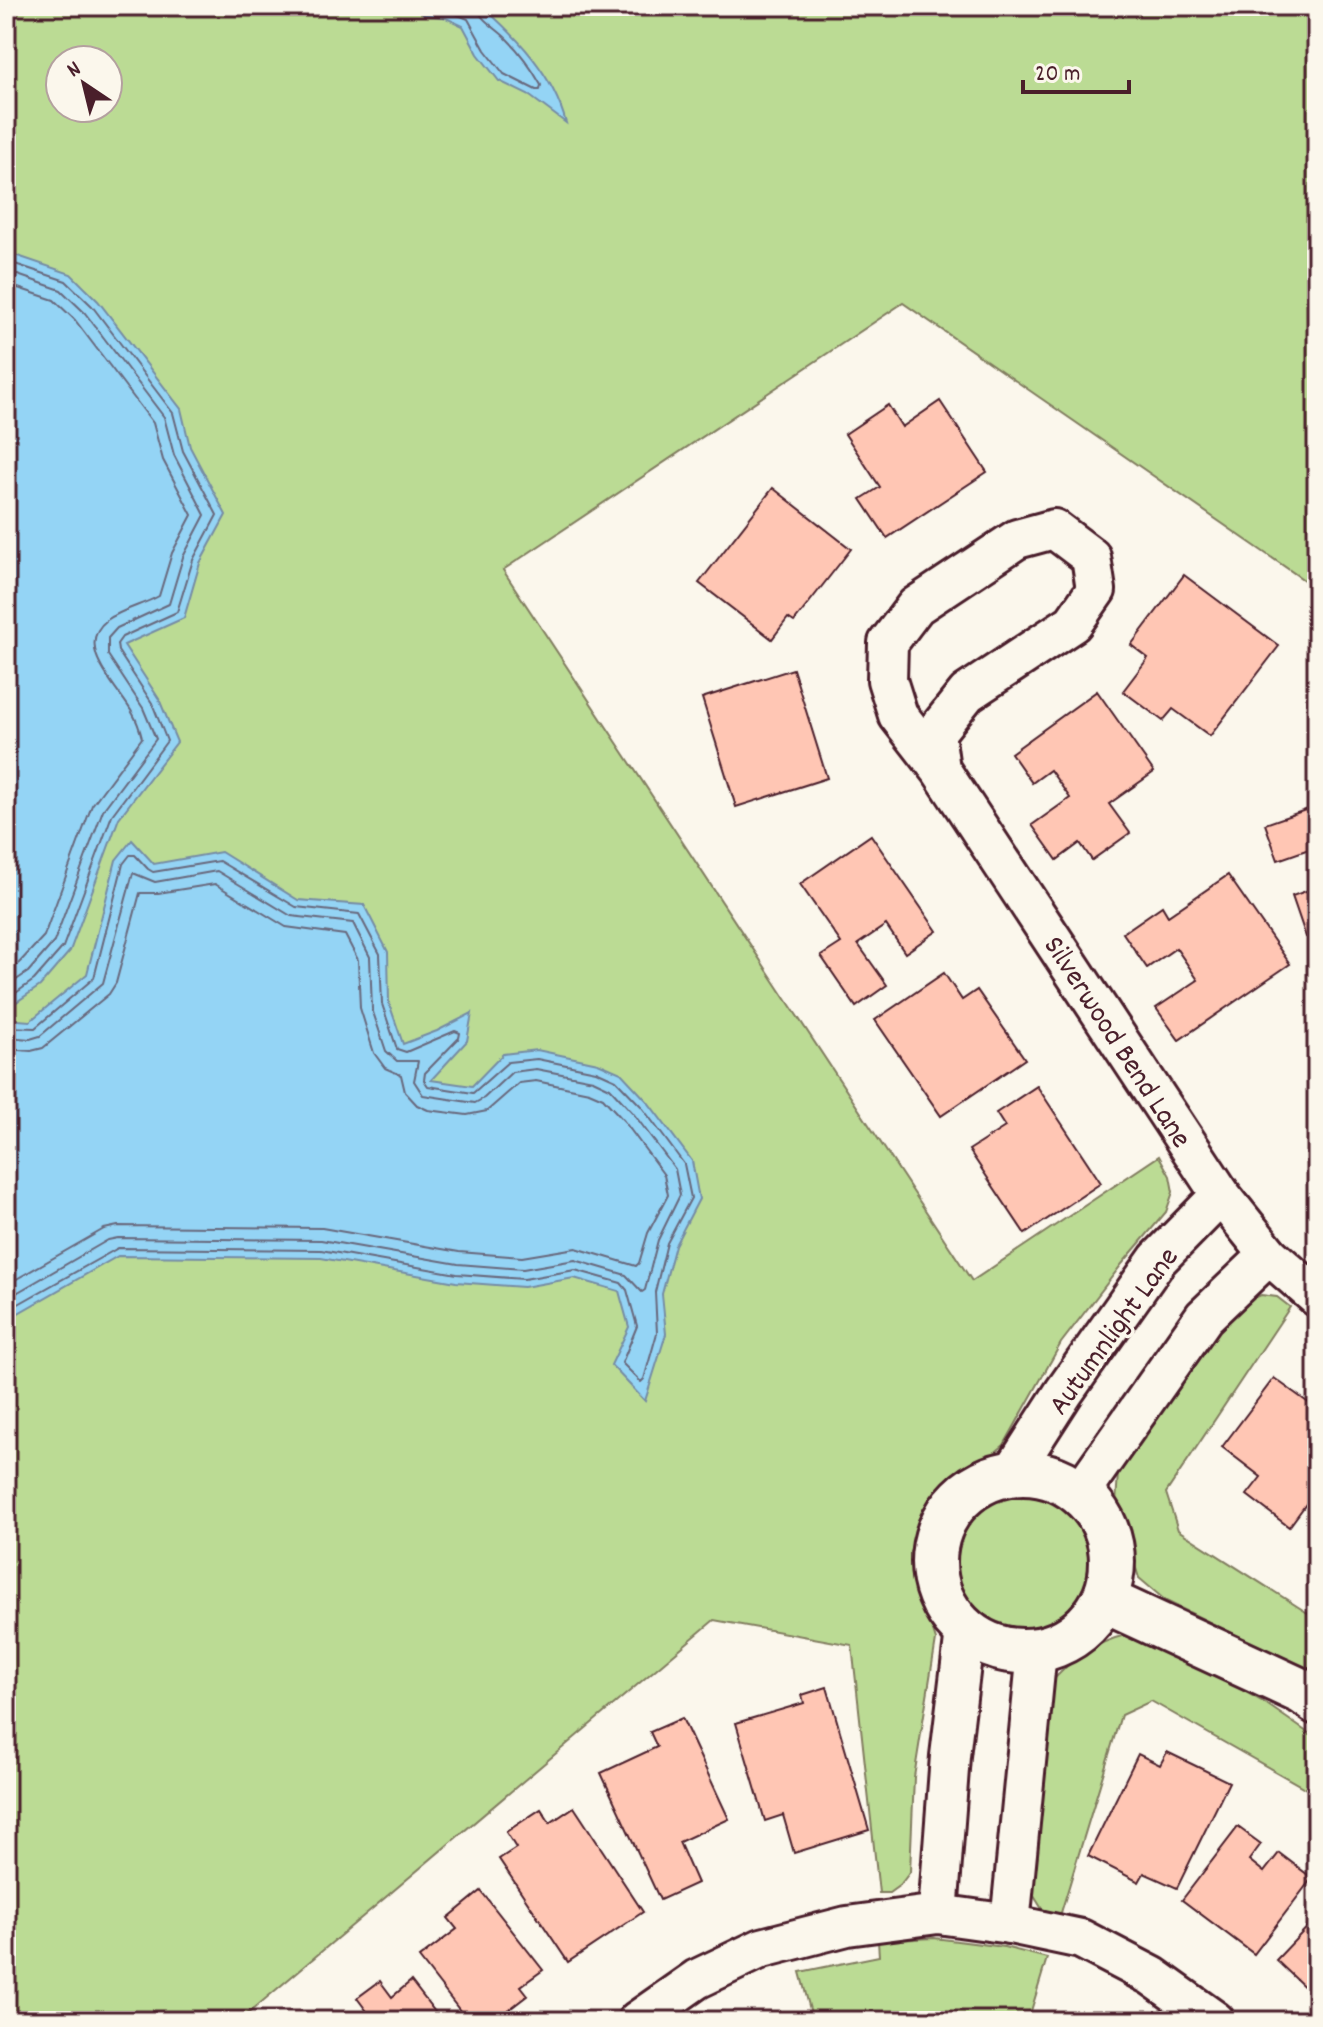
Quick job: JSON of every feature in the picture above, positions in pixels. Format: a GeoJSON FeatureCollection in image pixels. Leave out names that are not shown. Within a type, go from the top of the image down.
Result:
{"type":"FeatureCollection","features":[{"type":"Feature","properties":{"kind":"street","name":"Silverwood Bend Lane"},"geometry":{"type":"LineString","coordinates":[[940,769],[935,733],[967,693],[1073,623],[1096,590],[1091,557],[1054,529],[1017,539],[916,606],[888,643],[887,680],[898,715],[940,769],[1221,1195],[1269,1255],[1317,1297]]}},
{"type":"Feature","properties":{"kind":"street","name":"Autumnlight Lane"},"geometry":{"type":"LineString","coordinates":[[1012,1473],[1064,1392],[1158,1259],[1221,1195]]}},
{"type":"Feature","properties":{"kind":"street"},"geometry":{"type":"LineString","coordinates":[[1080,1493],[1204,1317],[1269,1255]]}},
{"type":"Feature","properties":{"kind":"street"},"geometry":{"type":"LineString","coordinates":[[1012,1473],[1037,1474],[1060,1480],[1080,1493],[1100,1516],[1111,1543],[1112,1572],[1104,1600],[1088,1624],[1065,1641],[1037,1651],[1012,1652],[987,1645],[965,1631],[947,1612],[936,1588],[933,1563],[937,1537],[948,1513],[965,1494],[987,1480],[1012,1473]]}},
{"type":"Feature","properties":{"kind":"street"},"geometry":{"type":"LineString","coordinates":[[1104,1600],[1303,1692],[1317,1702]]}},
{"type":"Feature","properties":{"kind":"street"},"geometry":{"type":"LineString","coordinates":[[938,1914],[950,1756],[965,1631]]}},
{"type":"Feature","properties":{"kind":"street"},"geometry":{"type":"LineString","coordinates":[[1010,1924],[1037,1651]]}},
{"type":"Feature","properties":{"kind":"street"},"geometry":{"type":"LineString","coordinates":[[637,2021],[697,1979],[762,1948],[847,1926],[938,1914],[1010,1924],[1081,1939],[1152,1976],[1215,2021]]}},
{"type":"Feature","properties":{"kind":"green space"},"geometry":{"type":"Polygon","coordinates":[[[6,6],[1317,6],[1317,589],[903,303],[503,570],[972,1281],[1159,1156],[1170,1176],[1173,1192],[1166,1212],[1061,1343],[1004,1445],[987,1459],[957,1473],[935,1494],[918,1522],[910,1552],[911,1578],[918,1602],[936,1640],[914,1777],[910,1872],[889,1893],[879,1893],[852,1645],[714,1620],[239,2021],[6,2021],[6,6]]]}},
{"type":"Feature","properties":{"kind":"green space"},"geometry":{"type":"Polygon","coordinates":[[[1261,1295],[1277,1297],[1290,1307],[1166,1493],[1178,1530],[1317,1619],[1317,1684],[1261,1647],[1166,1601],[1139,1578],[1116,1504],[1118,1472],[1147,1423],[1207,1338],[1240,1304],[1261,1295]]]}},
{"type":"Feature","properties":{"kind":"green space"},"geometry":{"type":"Polygon","coordinates":[[[1022,1493],[1048,1498],[1070,1513],[1085,1535],[1090,1561],[1085,1587],[1070,1609],[1048,1624],[1022,1629],[996,1624],[974,1609],[959,1587],[954,1561],[959,1535],[974,1513],[996,1498],[1022,1493]]]}},
{"type":"Feature","properties":{"kind":"green space"},"geometry":{"type":"Polygon","coordinates":[[[1129,1634],[1153,1640],[1265,1703],[1317,1739],[1317,1795],[1151,1701],[1121,1715],[1060,1916],[1042,1909],[1029,1888],[1048,1686],[1084,1653],[1129,1634]]]}},
{"type":"Feature","properties":{"kind":"green space"},"geometry":{"type":"Polygon","coordinates":[[[934,1938],[1004,1947],[1047,1958],[1028,2021],[813,2021],[800,1972],[879,1956],[878,1941],[934,1938]]]}},
{"type":"Feature","properties":{"kind":"water"},"geometry":{"type":"Polygon","coordinates":[[[416,6],[482,6],[533,58],[552,89],[566,123],[530,96],[499,81],[478,54],[463,26],[444,17],[424,15],[416,6]]]}},
{"type":"Feature","properties":{"kind":"water"},"geometry":{"type":"Polygon","coordinates":[[[6,252],[71,274],[98,301],[181,409],[190,447],[226,515],[200,563],[184,618],[124,645],[159,699],[177,742],[119,818],[70,951],[40,986],[6,1009],[6,252]]]}},
{"type":"Feature","properties":{"kind":"water"},"geometry":{"type":"Polygon","coordinates":[[[132,840],[154,864],[221,852],[298,900],[364,905],[388,952],[389,1003],[403,1044],[472,1013],[467,1041],[431,1080],[472,1086],[503,1054],[537,1050],[598,1063],[621,1073],[647,1101],[692,1161],[699,1199],[675,1245],[662,1294],[666,1334],[645,1401],[611,1365],[629,1327],[619,1291],[574,1278],[524,1287],[456,1282],[321,1258],[118,1256],[6,1320],[6,1019],[30,1021],[87,974],[116,860],[132,840]]]}},
{"type":"Feature","properties":{"kind":"building"},"geometry":{"type":"Polygon","coordinates":[[[940,401],[987,472],[887,538],[861,499],[880,487],[845,434],[888,405],[902,427],[940,401]]]}},
{"type":"Feature","properties":{"kind":"building"},"geometry":{"type":"Polygon","coordinates":[[[773,488],[851,549],[794,622],[788,618],[772,639],[699,583],[773,488]]]}},
{"type":"Feature","properties":{"kind":"building"},"geometry":{"type":"Polygon","coordinates":[[[1184,575],[1279,646],[1210,736],[1173,709],[1163,721],[1123,691],[1148,658],[1131,645],[1184,575]]]}},
{"type":"Feature","properties":{"kind":"building"},"geometry":{"type":"Polygon","coordinates":[[[793,669],[827,778],[736,807],[702,698],[793,669]]]}},
{"type":"Feature","properties":{"kind":"building"},"geometry":{"type":"Polygon","coordinates":[[[1097,691],[1154,772],[1109,804],[1130,833],[1092,860],[1080,843],[1057,860],[1032,825],[1070,798],[1050,770],[1032,783],[1011,753],[1097,691]]]}},
{"type":"Feature","properties":{"kind":"building"},"geometry":{"type":"Polygon","coordinates":[[[1317,806],[1317,872],[1309,849],[1278,860],[1265,824],[1317,806]]]}},
{"type":"Feature","properties":{"kind":"building"},"geometry":{"type":"Polygon","coordinates":[[[871,835],[937,931],[905,953],[886,925],[858,944],[887,985],[856,1007],[821,956],[841,943],[800,884],[871,835]]]}},
{"type":"Feature","properties":{"kind":"building"},"geometry":{"type":"Polygon","coordinates":[[[1228,875],[1290,964],[1179,1040],[1156,1008],[1198,980],[1176,948],[1147,968],[1123,933],[1162,906],[1168,916],[1228,875]]]}},
{"type":"Feature","properties":{"kind":"building"},"geometry":{"type":"Polygon","coordinates":[[[1317,887],[1317,933],[1306,937],[1292,896],[1317,887]]]}},
{"type":"Feature","properties":{"kind":"building"},"geometry":{"type":"Polygon","coordinates":[[[944,973],[962,1000],[977,990],[1025,1059],[941,1116],[875,1020],[944,973]]]}},
{"type":"Feature","properties":{"kind":"building"},"geometry":{"type":"Polygon","coordinates":[[[1037,1086],[1101,1183],[1025,1234],[969,1150],[1005,1127],[996,1113],[1037,1086]]]}},
{"type":"Feature","properties":{"kind":"building"},"geometry":{"type":"Polygon","coordinates":[[[1274,1378],[1317,1409],[1317,1489],[1289,1527],[1247,1495],[1261,1477],[1222,1447],[1274,1378]]]}},
{"type":"Feature","properties":{"kind":"building"},"geometry":{"type":"Polygon","coordinates":[[[827,1687],[869,1830],[794,1853],[783,1815],[765,1821],[736,1723],[804,1703],[802,1695],[827,1687]]]}},
{"type":"Feature","properties":{"kind":"building"},"geometry":{"type":"Polygon","coordinates":[[[682,1718],[729,1819],[679,1842],[697,1883],[660,1900],[601,1773],[657,1747],[650,1732],[682,1718]]]}},
{"type":"Feature","properties":{"kind":"building"},"geometry":{"type":"Polygon","coordinates":[[[1167,1752],[1229,1782],[1177,1888],[1144,1873],[1139,1882],[1088,1856],[1138,1754],[1160,1765],[1167,1752]]]}},
{"type":"Feature","properties":{"kind":"building"},"geometry":{"type":"Polygon","coordinates":[[[574,1807],[643,1912],[568,1962],[499,1859],[516,1848],[506,1832],[541,1809],[550,1823],[574,1807]]]}},
{"type":"Feature","properties":{"kind":"building"},"geometry":{"type":"Polygon","coordinates":[[[1238,1827],[1261,1844],[1249,1860],[1264,1872],[1279,1853],[1312,1878],[1254,1954],[1182,1900],[1238,1827]]]}},
{"type":"Feature","properties":{"kind":"building"},"geometry":{"type":"Polygon","coordinates":[[[481,1891],[543,1970],[521,1986],[528,1995],[494,2021],[468,2021],[419,1958],[457,1929],[448,1918],[481,1891]]]}},
{"type":"Feature","properties":{"kind":"building"},"geometry":{"type":"Polygon","coordinates":[[[1317,1917],[1317,2006],[1309,1999],[1313,1995],[1276,1960],[1317,1917]]]}},
{"type":"Feature","properties":{"kind":"building"},"geometry":{"type":"Polygon","coordinates":[[[380,1981],[392,1997],[411,1981],[442,2021],[360,2021],[369,2014],[357,1998],[380,1981]]]}}]}
